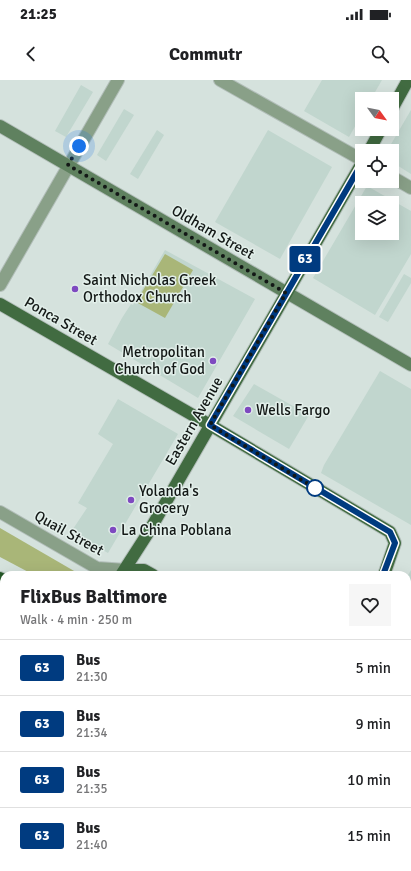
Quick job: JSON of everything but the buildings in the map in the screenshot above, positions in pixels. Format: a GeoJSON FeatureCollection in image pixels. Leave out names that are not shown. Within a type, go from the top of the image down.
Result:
{"type":"FeatureCollection","features":[{"type":"Feature","properties":{"kind":"main road"},"geometry":{"type":"LineString","coordinates":[[399,96],[408,80]]}},
{"type":"Feature","properties":{"kind":"main road","name":"Eastern Avenue"},"geometry":{"type":"LineString","coordinates":[[125,571],[355,175]]}},
{"type":"Feature","properties":{"kind":"main road","name":"Ponca Street"},"geometry":{"type":"LineString","coordinates":[[0,304],[210,425],[390,532],[395,543],[385,571]]}},
{"type":"Feature","properties":{"kind":"street"},"geometry":{"type":"LineString","coordinates":[[0,285],[118,80]]}},
{"type":"Feature","properties":{"kind":"street"},"geometry":{"type":"LineString","coordinates":[[220,80],[355,156]]}},
{"type":"Feature","properties":{"kind":"street","name":"Oldham Street"},"geometry":{"type":"LineString","coordinates":[[0,126],[411,365]]}},
{"type":"Feature","properties":{"kind":"street"},"geometry":{"type":"LineString","coordinates":[[399,181],[411,188]]}},
{"type":"Feature","properties":{"kind":"street","name":"Quail Street"},"geometry":{"type":"LineString","coordinates":[[0,512],[97,568],[113,571]]}},
{"type":"Feature","properties":{"kind":"shaded area"},"geometry":{"type":"Polygon","coordinates":[[[322,80],[382,80],[375,92],[355,92],[355,126],[349,137],[304,111],[322,80]]]}},
{"type":"Feature","properties":{"kind":"shaded area"},"geometry":{"type":"Polygon","coordinates":[[[81,85],[93,92],[66,137],[55,131],[81,85]]]}},
{"type":"Feature","properties":{"kind":"shaded area"},"geometry":{"type":"Polygon","coordinates":[[[124,109],[134,115],[106,161],[97,155],[124,109]]]}},
{"type":"Feature","properties":{"kind":"shaded area"},"geometry":{"type":"Polygon","coordinates":[[[411,110],[411,174],[399,166],[399,144],[391,144],[396,136],[399,136],[399,130],[411,110]]]}},
{"type":"Feature","properties":{"kind":"shaded area"},"geometry":{"type":"Polygon","coordinates":[[[157,130],[164,135],[138,179],[130,174],[157,130]]]}},
{"type":"Feature","properties":{"kind":"shaded area"},"geometry":{"type":"Polygon","coordinates":[[[268,130],[332,167],[280,259],[215,222],[268,130]]]}},
{"type":"Feature","properties":{"kind":"shaded area"},"geometry":{"type":"Polygon","coordinates":[[[366,188],[371,188],[385,196],[361,196],[366,188]]]}},
{"type":"Feature","properties":{"kind":"shaded area"},"geometry":{"type":"Polygon","coordinates":[[[399,204],[411,211],[411,254],[375,315],[313,278],[355,206],[355,240],[399,240],[399,204]]]}},
{"type":"Feature","properties":{"kind":"shaded area"},"geometry":{"type":"Polygon","coordinates":[[[165,250],[255,299],[198,398],[108,344],[122,318],[131,304],[133,305],[165,250]]]}},
{"type":"Feature","properties":{"kind":"shaded area"},"geometry":{"type":"Polygon","coordinates":[[[404,274],[411,278],[411,283],[388,322],[379,317],[404,274]]]}},
{"type":"Feature","properties":{"kind":"shaded area"},"geometry":{"type":"Polygon","coordinates":[[[380,371],[411,389],[411,525],[321,473],[324,465],[380,371]]]}},
{"type":"Feature","properties":{"kind":"shaded area"},"geometry":{"type":"Polygon","coordinates":[[[254,384],[309,415],[289,449],[233,416],[254,384]]]}},
{"type":"Feature","properties":{"kind":"shaded area"},"geometry":{"type":"Polygon","coordinates":[[[118,399],[178,434],[108,553],[71,532],[87,508],[78,503],[113,444],[98,434],[118,399]]]}},
{"type":"Feature","properties":{"kind":"green space"},"geometry":{"type":"Polygon","coordinates":[[[165,254],[193,270],[165,318],[136,302],[165,254]]]}},
{"type":"Feature","properties":{"kind":"green space"},"geometry":{"type":"Polygon","coordinates":[[[0,528],[74,571],[26,571],[0,557],[0,528]]]}},
{"type":"Feature","properties":{"kind":"bus line","name":"63"},"geometry":{"type":"LineString","coordinates":[[355,175],[210,425],[390,532],[395,543],[384,571]]}},
{"type":"Feature","properties":{"kind":"place","name":"Saint Nicholas Greek Orthodox Church"},"geometry":{"type":"Point","coordinates":[75,289]}},
{"type":"Feature","properties":{"kind":"place","name":"Metropolitan Church of God"},"geometry":{"type":"Point","coordinates":[213,361]}},
{"type":"Feature","properties":{"kind":"place","name":"Wells Fargo"},"geometry":{"type":"Point","coordinates":[248,410]}},
{"type":"Feature","properties":{"kind":"place","name":"Yolanda's Grocery"},"geometry":{"type":"Point","coordinates":[131,500]}},
{"type":"Feature","properties":{"kind":"place","name":"La China Poblana"},"geometry":{"type":"Point","coordinates":[113,530]}},
{"type":"Feature","properties":{"kind":"route"},"geometry":{"type":"LineString","coordinates":[[79,146],[68,165],[286,293],[210,425],[315,488]]}}]}
